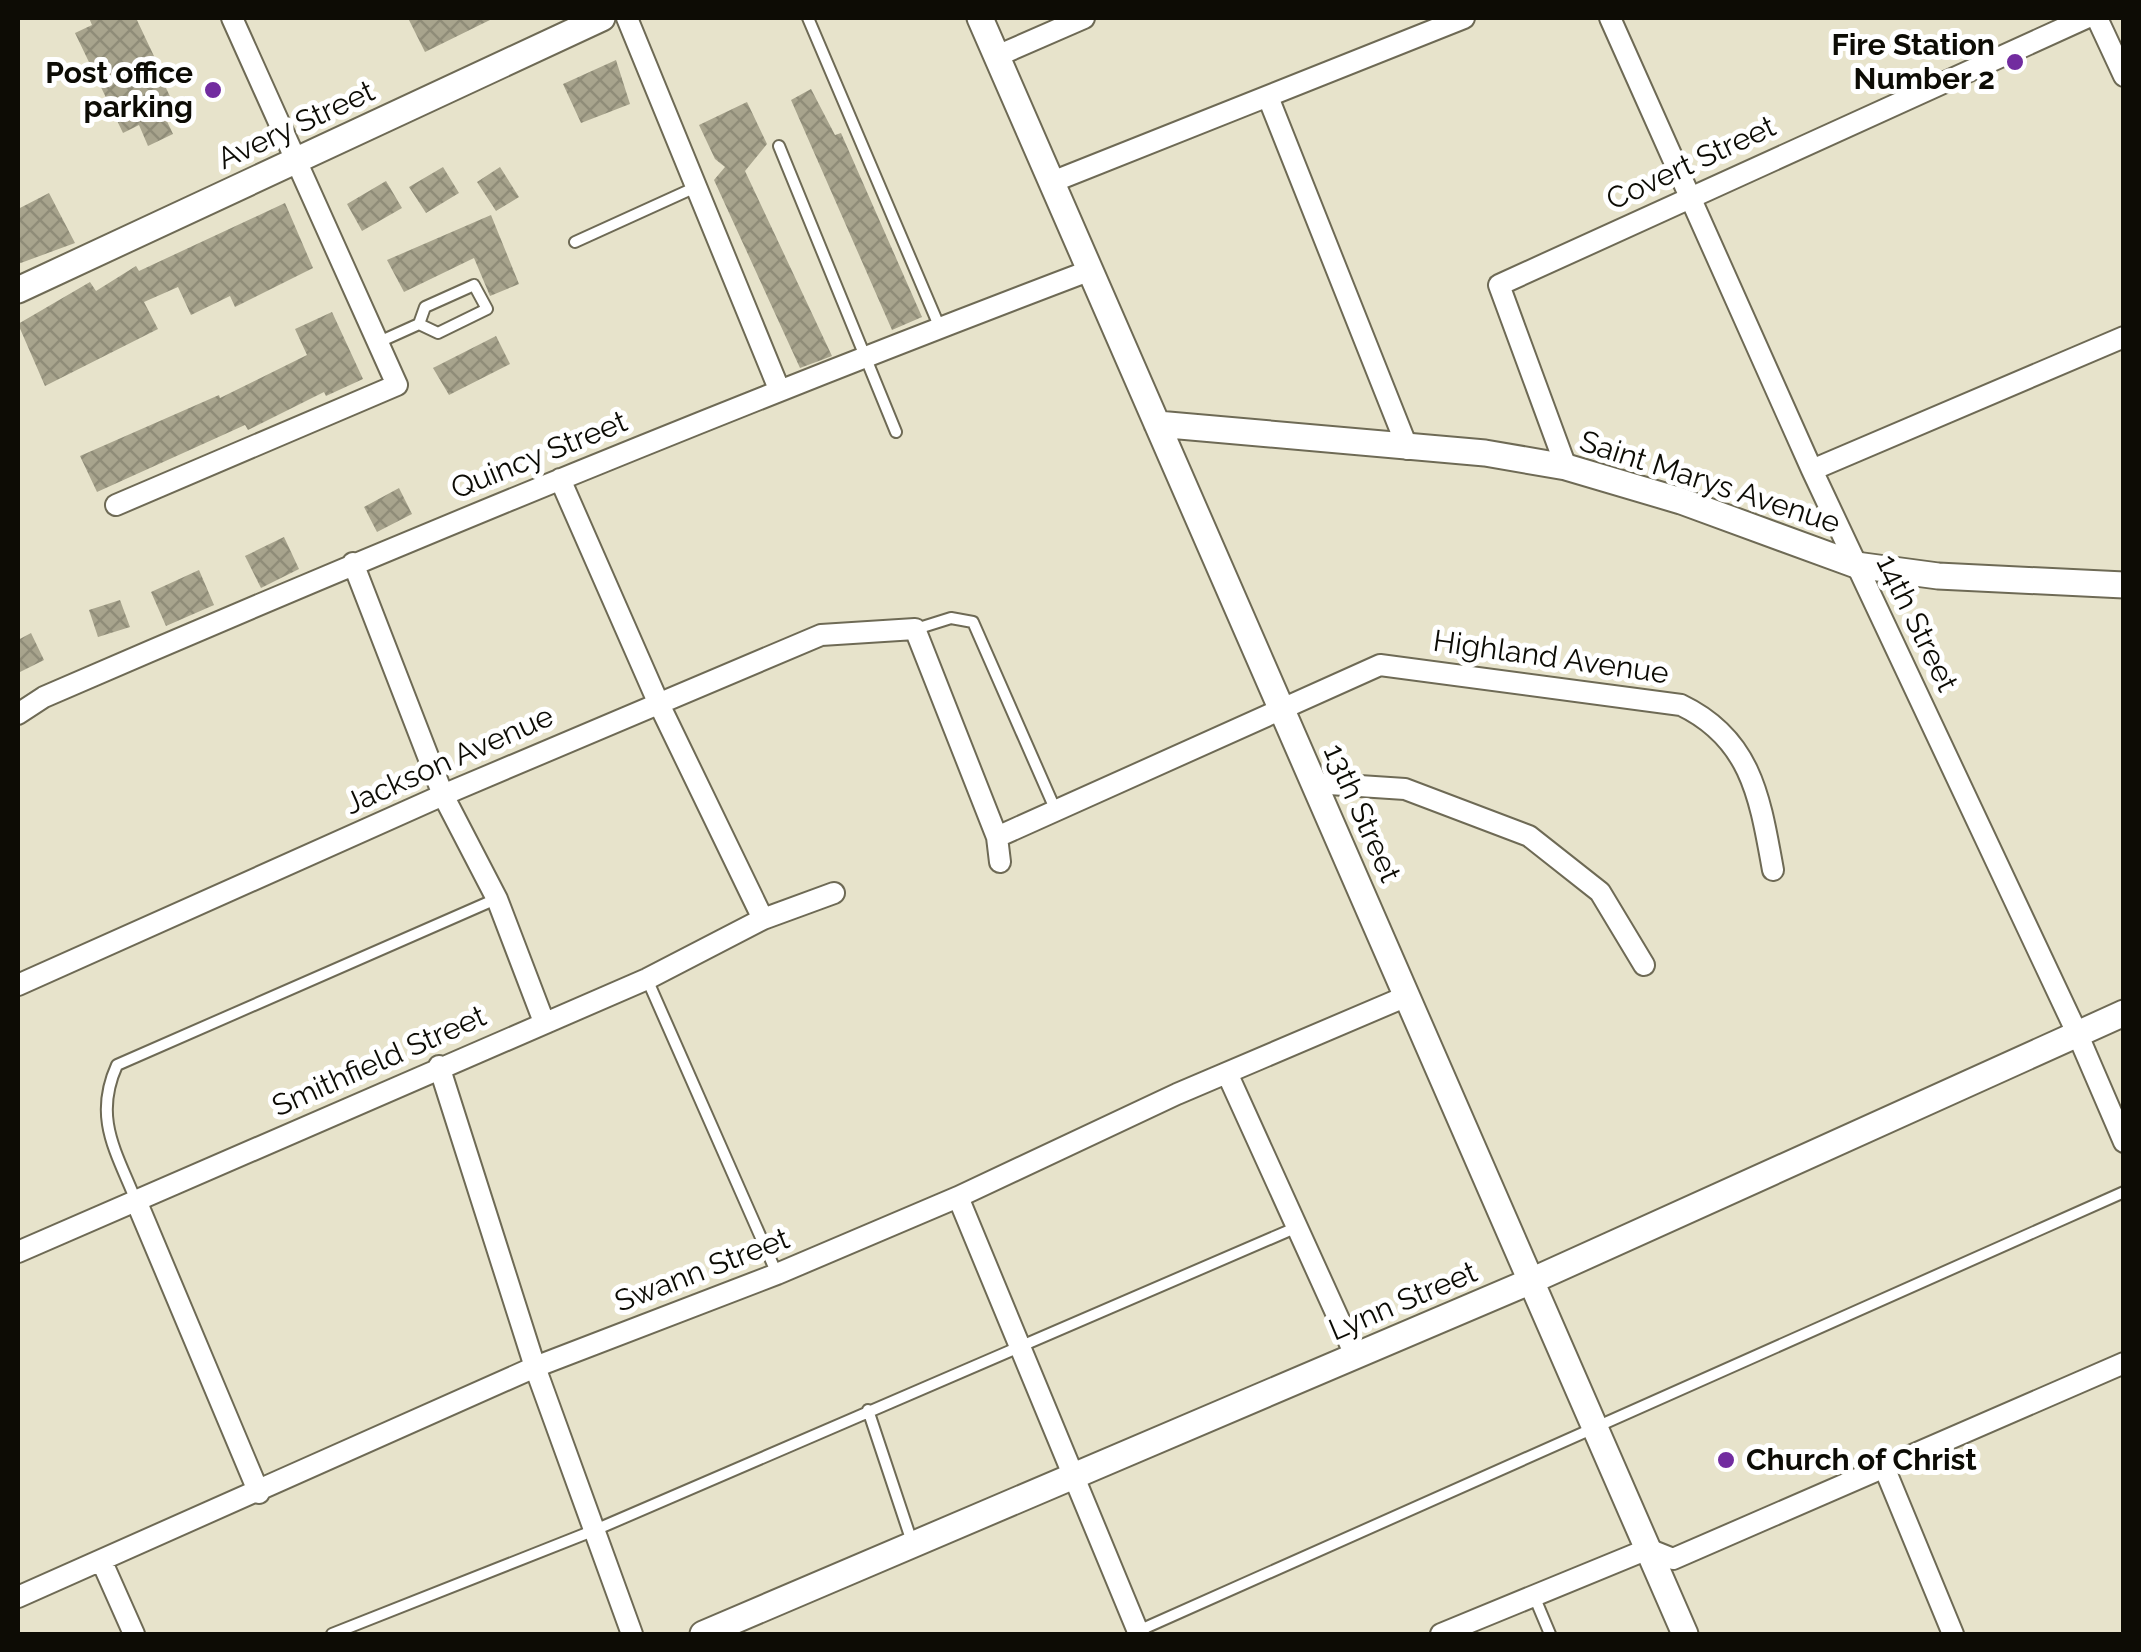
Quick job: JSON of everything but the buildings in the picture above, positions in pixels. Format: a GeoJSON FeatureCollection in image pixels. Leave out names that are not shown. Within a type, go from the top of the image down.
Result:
{"type":"FeatureCollection","features":[{"type":"Feature","properties":{"kind":"street"},"geometry":{"type":"LineString","coordinates":[[116,505],[397,384],[232,18]]}},
{"type":"Feature","properties":{"kind":"street","name":"Avery Street"},"geometry":{"type":"LineString","coordinates":[[18,290],[602,18]]}},
{"type":"Feature","properties":{"kind":"street"},"geometry":{"type":"LineString","coordinates":[[628,18],[779,390]]}},
{"type":"Feature","properties":{"kind":"street","name":"13th Street"},"geometry":{"type":"LineString","coordinates":[[980,18],[1685,1634]]}},
{"type":"Feature","properties":{"kind":"street"},"geometry":{"type":"LineString","coordinates":[[997,56],[1084,18]]}},
{"type":"Feature","properties":{"kind":"street"},"geometry":{"type":"LineString","coordinates":[[1052,182],[1464,18]]}},
{"type":"Feature","properties":{"kind":"street","name":"14th Street"},"geometry":{"type":"LineString","coordinates":[[1610,18],[1692,194],[1812,470],[2077,1033],[2124,1142]]}},
{"type":"Feature","properties":{"kind":"street","name":"Covert Street"},"geometry":{"type":"LineString","coordinates":[[1566,467],[1499,286],[1692,194],[2086,18]]}},
{"type":"Feature","properties":{"kind":"street"},"geometry":{"type":"LineString","coordinates":[[2097,18],[2124,76]]}},
{"type":"Feature","properties":{"kind":"street"},"geometry":{"type":"LineString","coordinates":[[1268,97],[1408,449]]}},
{"type":"Feature","properties":{"kind":"street","name":"Quincy Street"},"geometry":{"type":"LineString","coordinates":[[18,714],[44,697],[354,563],[779,390],[1090,270]]}},
{"type":"Feature","properties":{"kind":"street"},"geometry":{"type":"LineString","coordinates":[[1812,470],[2124,338]]}},
{"type":"Feature","properties":{"kind":"street","name":"Saint Marys Avenue"},"geometry":{"type":"LineString","coordinates":[[1158,424],[1486,454],[1566,467],[1680,501],[1856,564],[1938,576],[2124,585]]}},
{"type":"Feature","properties":{"kind":"street"},"geometry":{"type":"LineString","coordinates":[[560,479],[658,702],[763,919]]}},
{"type":"Feature","properties":{"kind":"street"},"geometry":{"type":"LineString","coordinates":[[354,563],[443,795],[497,899],[544,1022]]}},
{"type":"Feature","properties":{"kind":"street"},"geometry":{"type":"LineString","coordinates":[[915,629],[997,838],[1000,862]]}},
{"type":"Feature","properties":{"kind":"street","name":"Jackson Avenue"},"geometry":{"type":"LineString","coordinates":[[18,984],[443,795],[820,635],[915,629]]}},
{"type":"Feature","properties":{"kind":"street","name":"Highland Avenue"},"geometry":{"type":"LineString","coordinates":[[997,838],[1380,666],[1681,705],[1715,721],[1759,790],[1772,870]]}},
{"type":"Feature","properties":{"kind":"street"},"geometry":{"type":"LineString","coordinates":[[1314,784],[1405,789],[1529,836],[1600,892],[1644,965]]}},
{"type":"Feature","properties":{"kind":"street","name":"Smithfield Street"},"geometry":{"type":"LineString","coordinates":[[18,1252],[137,1203],[438,1066],[647,979],[763,919],[834,893]]}},
{"type":"Feature","properties":{"kind":"street","name":"Swann Street"},"geometry":{"type":"LineString","coordinates":[[18,1597],[535,1367],[777,1274],[958,1197],[1227,1073],[1407,996]]}},
{"type":"Feature","properties":{"kind":"street","name":"Lynn Street"},"geometry":{"type":"LineString","coordinates":[[703,1634],[1531,1281],[2124,1013]]}},
{"type":"Feature","properties":{"kind":"street"},"geometry":{"type":"LineString","coordinates":[[438,1066],[535,1367],[632,1634]]}},
{"type":"Feature","properties":{"kind":"street"},"geometry":{"type":"LineString","coordinates":[[1227,1073],[1356,1357]]}},
{"type":"Feature","properties":{"kind":"street"},"geometry":{"type":"LineString","coordinates":[[958,1197],[1136,1633]]}},
{"type":"Feature","properties":{"kind":"street"},"geometry":{"type":"LineString","coordinates":[[137,1203],[258,1493]]}},
{"type":"Feature","properties":{"kind":"street"},"geometry":{"type":"LineString","coordinates":[[1441,1634],[1648,1549],[1673,1559],[2124,1363]]}},
{"type":"Feature","properties":{"kind":"street"},"geometry":{"type":"LineString","coordinates":[[1884,1468],[1954,1634]]}},
{"type":"Feature","properties":{"kind":"street"},"geometry":{"type":"LineString","coordinates":[[102,1562],[134,1634]]}},
{"type":"Feature","properties":{"kind":"lane"},"geometry":{"type":"LineString","coordinates":[[808,18],[940,328]]}},
{"type":"Feature","properties":{"kind":"lane"},"geometry":{"type":"LineString","coordinates":[[779,146],[896,432]]}},
{"type":"Feature","properties":{"kind":"lane"},"geometry":{"type":"LineString","coordinates":[[574,242],[696,187]]}},
{"type":"Feature","properties":{"kind":"lane"},"geometry":{"type":"LineString","coordinates":[[378,342],[420,324],[426,307],[474,284],[486,309],[438,333],[420,324]]}},
{"type":"Feature","properties":{"kind":"lane"},"geometry":{"type":"LineString","coordinates":[[915,629],[952,618],[973,622],[1056,811]]}},
{"type":"Feature","properties":{"kind":"lane"},"geometry":{"type":"LineString","coordinates":[[137,1203],[106,1125],[105,1092],[117,1066],[497,899]]}},
{"type":"Feature","properties":{"kind":"lane"},"geometry":{"type":"LineString","coordinates":[[647,979],[777,1274]]}},
{"type":"Feature","properties":{"kind":"lane"},"geometry":{"type":"LineString","coordinates":[[1136,1633],[2124,1192]]}},
{"type":"Feature","properties":{"kind":"lane"},"geometry":{"type":"LineString","coordinates":[[332,1634],[594,1530],[1295,1228]]}},
{"type":"Feature","properties":{"kind":"lane"},"geometry":{"type":"LineString","coordinates":[[868,1410],[913,1546]]}},
{"type":"Feature","properties":{"kind":"lane"},"geometry":{"type":"LineString","coordinates":[[1534,1596],[1550,1634]]}},
{"type":"Feature","properties":{"kind":"place","name":"Fire Station Number 2"},"geometry":{"type":"Point","coordinates":[2015,62]}},
{"type":"Feature","properties":{"kind":"place","name":"Post office parking"},"geometry":{"type":"Point","coordinates":[213,90]}},
{"type":"Feature","properties":{"kind":"place","name":"Church of Christ"},"geometry":{"type":"Point","coordinates":[1726,1460]}}]}
